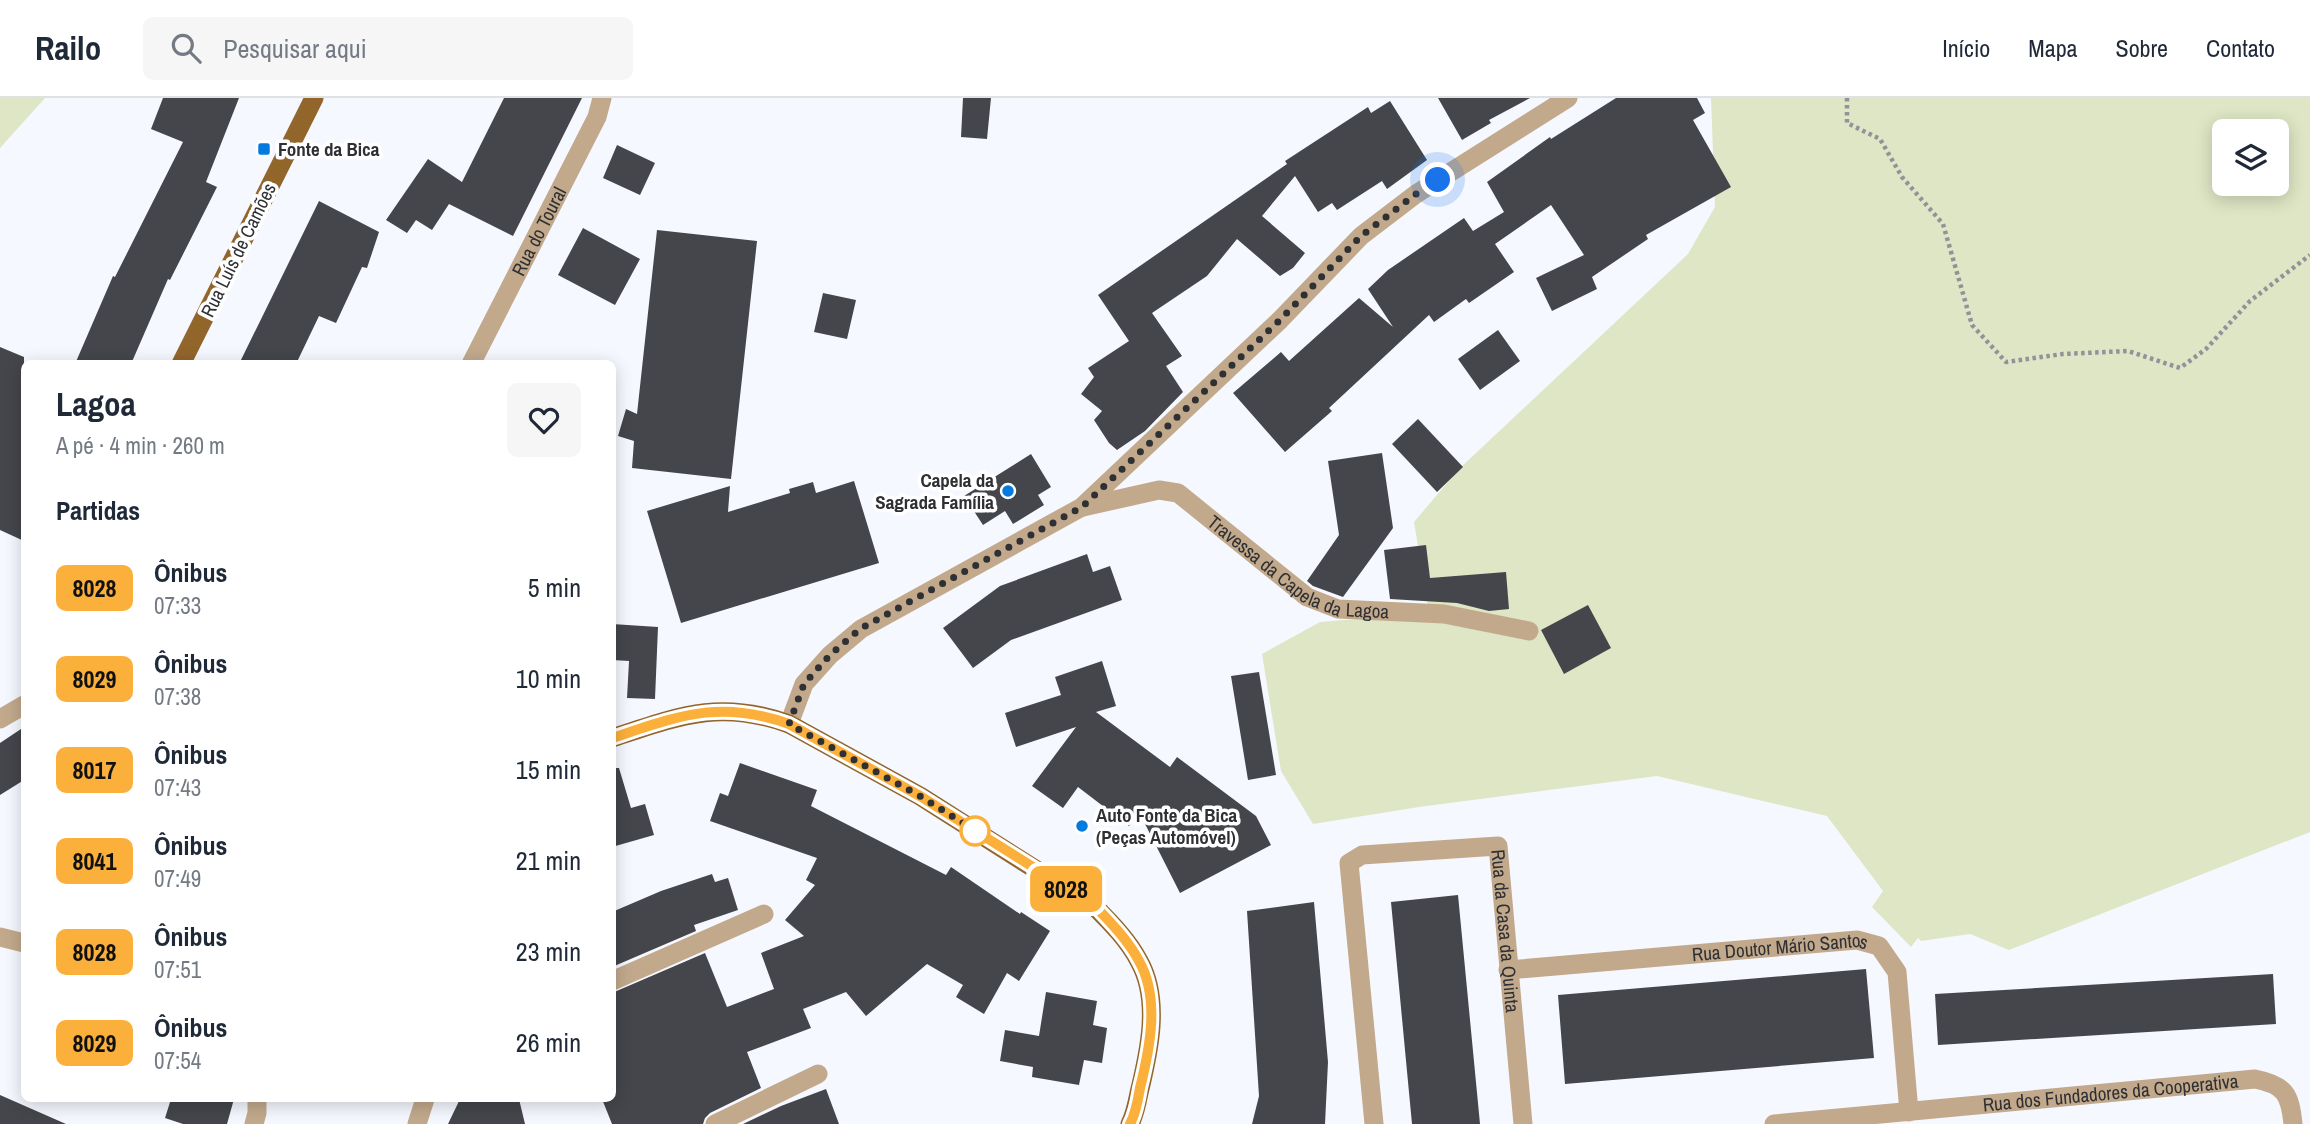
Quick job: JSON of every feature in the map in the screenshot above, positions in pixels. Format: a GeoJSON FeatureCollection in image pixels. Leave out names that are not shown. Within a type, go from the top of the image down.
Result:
{"type":"FeatureCollection","features":[{"type":"Feature","properties":{"kind":"main road","name":"Rua Luís de Camões"},"geometry":{"type":"LineString","coordinates":[[183,360],[314,98]]}},
{"type":"Feature","properties":{"kind":"main road"},"geometry":{"type":"LineString","coordinates":[[616,736],[683,715],[713,710],[758,715],[789,724],[920,796],[1095,906],[1119,931],[1141,963],[1149,986],[1151,1014],[1147,1060],[1130,1124]]}},
{"type":"Feature","properties":{"kind":"street","name":"Rua do Toural"},"geometry":{"type":"LineString","coordinates":[[473,360],[597,117],[602,98]]}},
{"type":"Feature","properties":{"kind":"street"},"geometry":{"type":"LineString","coordinates":[[789,724],[804,684],[830,655],[860,629],[1082,507],[1280,320],[1361,236],[1416,194],[1568,98]]}},
{"type":"Feature","properties":{"kind":"street","name":"Travessa da Capela da Lagoa"},"geometry":{"type":"LineString","coordinates":[[1082,507],[1159,490],[1178,493],[1307,597],[1338,609],[1444,614],[1529,631]]}},
{"type":"Feature","properties":{"kind":"street"},"geometry":{"type":"LineString","coordinates":[[0,719],[21,707]]}},
{"type":"Feature","properties":{"kind":"street","name":"Rua da Casa da Quinta"},"geometry":{"type":"LineString","coordinates":[[1374,1124],[1349,863],[1362,855],[1498,846],[1523,1124]]}},
{"type":"Feature","properties":{"kind":"street"},"geometry":{"type":"LineString","coordinates":[[616,979],[764,914]]}},
{"type":"Feature","properties":{"kind":"street"},"geometry":{"type":"LineString","coordinates":[[0,937],[21,942]]}},
{"type":"Feature","properties":{"kind":"street","name":"Rua Doutor Mário Santos"},"geometry":{"type":"LineString","coordinates":[[1508,970],[1857,940],[1879,946],[1897,972],[1909,1112]]}},
{"type":"Feature","properties":{"kind":"street"},"geometry":{"type":"LineString","coordinates":[[715,1124],[818,1074]]}},
{"type":"Feature","properties":{"kind":"street","name":"Rua dos Fundadores da Cooperativa"},"geometry":{"type":"LineString","coordinates":[[1774,1124],[2255,1079],[2276,1084],[2291,1101],[2293,1124]]}},
{"type":"Feature","properties":{"kind":"street"},"geometry":{"type":"LineString","coordinates":[[254,1124],[257,1102]]}},
{"type":"Feature","properties":{"kind":"street"},"geometry":{"type":"LineString","coordinates":[[417,1124],[424,1102]]}},
{"type":"Feature","properties":{"kind":"path"},"geometry":{"type":"LineString","coordinates":[[1847,98],[1847,123],[1880,139],[1902,177],[1943,224],[1972,325],[2006,362],[2063,354],[2128,351],[2180,368],[2206,349],[2250,301],[2310,255]]}},
{"type":"Feature","properties":{"kind":"green space"},"geometry":{"type":"Polygon","coordinates":[[[0,98],[45,98],[0,148],[0,98]]]}},
{"type":"Feature","properties":{"kind":"green space"},"geometry":{"type":"Polygon","coordinates":[[[1711,98],[2310,98],[2310,832],[2009,950],[1970,934],[1921,941],[1918,938],[1911,947],[1872,907],[1883,891],[1827,816],[1657,776],[1419,807],[1313,824],[1281,771],[1262,654],[1320,622],[1429,613],[1414,522],[1459,469],[1688,254],[1715,207],[1711,98]]]}},
{"type":"Feature","properties":{"kind":"building"},"geometry":{"type":"Polygon","coordinates":[[[163,98],[239,98],[206,182],[217,187],[170,280],[168,279],[133,360],[77,360],[113,276],[115,277],[183,142],[151,129],[163,98]]]}},
{"type":"Feature","properties":{"kind":"building"},"geometry":{"type":"Polygon","coordinates":[[[504,98],[582,98],[513,236],[449,204],[432,230],[416,220],[407,233],[386,220],[428,159],[462,182],[504,98]]]}},
{"type":"Feature","properties":{"kind":"building"},"geometry":{"type":"Polygon","coordinates":[[[963,98],[991,98],[987,139],[961,137],[963,98]]]}},
{"type":"Feature","properties":{"kind":"building"},"geometry":{"type":"Polygon","coordinates":[[[1438,98],[1530,98],[1489,120],[1491,123],[1462,140],[1438,98]]]}},
{"type":"Feature","properties":{"kind":"building"},"geometry":{"type":"Polygon","coordinates":[[[1616,98],[1697,98],[1705,113],[1693,120],[1731,187],[1646,235],[1648,239],[1592,277],[1597,289],[1552,311],[1536,278],[1584,255],[1551,205],[1495,244],[1514,272],[1469,303],[1466,299],[1434,322],[1429,315],[1329,408],[1332,411],[1285,452],[1233,393],[1281,352],[1289,361],[1359,298],[1393,327],[1368,289],[1388,270],[1464,218],[1473,231],[1504,212],[1487,182],[1550,137],[1551,139],[1616,98]]]}},
{"type":"Feature","properties":{"kind":"building"},"geometry":{"type":"Polygon","coordinates":[[[1390,101],[1427,160],[1387,189],[1382,181],[1337,210],[1332,203],[1318,212],[1295,176],[1262,216],[1305,253],[1293,268],[1280,276],[1237,239],[1207,276],[1152,313],[1182,356],[1166,366],[1183,392],[1145,431],[1117,450],[1094,420],[1102,411],[1081,394],[1094,377],[1088,368],[1129,341],[1098,295],[1287,164],[1285,161],[1368,107],[1371,113],[1390,101]]]}},
{"type":"Feature","properties":{"kind":"building"},"geometry":{"type":"Polygon","coordinates":[[[617,145],[655,163],[640,195],[603,178],[617,145]]]}},
{"type":"Feature","properties":{"kind":"building"},"geometry":{"type":"Polygon","coordinates":[[[319,201],[379,232],[367,268],[362,267],[336,323],[319,316],[298,360],[241,360],[319,201]]]}},
{"type":"Feature","properties":{"kind":"building"},"geometry":{"type":"Polygon","coordinates":[[[583,228],[640,259],[615,305],[558,275],[583,228]]]}},
{"type":"Feature","properties":{"kind":"building"},"geometry":{"type":"Polygon","coordinates":[[[657,230],[757,241],[731,479],[632,468],[634,441],[618,436],[626,409],[637,414],[657,230]]]}},
{"type":"Feature","properties":{"kind":"building"},"geometry":{"type":"Polygon","coordinates":[[[823,293],[856,300],[847,339],[814,332],[823,293]]]}},
{"type":"Feature","properties":{"kind":"building"},"geometry":{"type":"Polygon","coordinates":[[[1498,330],[1520,361],[1480,390],[1458,359],[1498,330]]]}},
{"type":"Feature","properties":{"kind":"building"},"geometry":{"type":"Polygon","coordinates":[[[0,347],[24,357],[24,360],[21,360],[21,540],[0,530],[0,347]]]}},
{"type":"Feature","properties":{"kind":"building"},"geometry":{"type":"Polygon","coordinates":[[[1418,419],[1463,467],[1437,492],[1392,444],[1418,419]]]}},
{"type":"Feature","properties":{"kind":"building"},"geometry":{"type":"Polygon","coordinates":[[[1382,453],[1393,528],[1343,597],[1313,586],[1307,581],[1339,535],[1328,461],[1382,453]]]}},
{"type":"Feature","properties":{"kind":"building","name":"Capela da Sagrada Família"},"geometry":{"type":"Polygon","coordinates":[[[1031,454],[1051,487],[1038,495],[1044,505],[1013,524],[1005,511],[983,525],[964,496],[1031,454]]]}},
{"type":"Feature","properties":{"kind":"building"},"geometry":{"type":"Polygon","coordinates":[[[854,481],[879,563],[681,623],[647,511],[730,486],[728,512],[790,493],[789,489],[813,482],[816,493],[854,481]]]}},
{"type":"Feature","properties":{"kind":"building"},"geometry":{"type":"Polygon","coordinates":[[[1426,545],[1430,578],[1506,572],[1509,609],[1489,611],[1457,603],[1390,599],[1384,550],[1426,545]]]}},
{"type":"Feature","properties":{"kind":"building"},"geometry":{"type":"Polygon","coordinates":[[[1087,554],[1093,572],[1110,566],[1122,600],[1011,640],[973,668],[943,628],[1000,586],[1087,554]]]}},
{"type":"Feature","properties":{"kind":"building"},"geometry":{"type":"Polygon","coordinates":[[[1588,605],[1611,648],[1564,674],[1541,630],[1588,605]]]}},
{"type":"Feature","properties":{"kind":"building"},"geometry":{"type":"Polygon","coordinates":[[[616,624],[658,627],[655,699],[627,698],[629,661],[616,660],[616,624]]]}},
{"type":"Feature","properties":{"kind":"building"},"geometry":{"type":"Polygon","coordinates":[[[1102,661],[1116,706],[1096,712],[1170,767],[1177,757],[1256,816],[1271,845],[1180,893],[1139,812],[1129,826],[1078,787],[1063,808],[1032,786],[1076,727],[1016,747],[1005,713],[1061,695],[1055,677],[1102,661]]]}},
{"type":"Feature","properties":{"kind":"building"},"geometry":{"type":"Polygon","coordinates":[[[1259,672],[1276,775],[1248,780],[1231,676],[1259,672]]]}},
{"type":"Feature","properties":{"kind":"building"},"geometry":{"type":"Polygon","coordinates":[[[21,729],[21,782],[0,795],[0,743],[21,729]]]}},
{"type":"Feature","properties":{"kind":"building"},"geometry":{"type":"Polygon","coordinates":[[[740,763],[817,790],[811,806],[946,875],[951,867],[1050,931],[1019,981],[1007,973],[984,1014],[956,997],[963,985],[927,964],[866,1016],[846,992],[803,1009],[811,1028],[747,1052],[761,1088],[710,1113],[703,1124],[612,1124],[603,1102],[616,1102],[616,991],[705,953],[727,1007],[774,989],[761,953],[804,936],[785,920],[815,885],[806,880],[817,858],[710,821],[720,793],[728,796],[740,763]]]}},
{"type":"Feature","properties":{"kind":"building"},"geometry":{"type":"Polygon","coordinates":[[[616,768],[619,768],[631,808],[645,804],[654,835],[616,846],[616,768]]]}},
{"type":"Feature","properties":{"kind":"building"},"geometry":{"type":"Polygon","coordinates":[[[712,874],[715,882],[728,878],[738,910],[694,925],[696,931],[616,965],[616,910],[661,891],[712,874]]]}},
{"type":"Feature","properties":{"kind":"building"},"geometry":{"type":"Polygon","coordinates":[[[1458,895],[1480,1124],[1412,1124],[1391,902],[1458,895]]]}},
{"type":"Feature","properties":{"kind":"building"},"geometry":{"type":"Polygon","coordinates":[[[1314,902],[1328,1062],[1325,1124],[1252,1124],[1259,1096],[1247,911],[1314,902]]]}},
{"type":"Feature","properties":{"kind":"building"},"geometry":{"type":"Polygon","coordinates":[[[1866,969],[1874,1058],[1565,1084],[1558,995],[1866,969]]]}},
{"type":"Feature","properties":{"kind":"building"},"geometry":{"type":"Polygon","coordinates":[[[2273,974],[2276,1024],[1938,1045],[1935,994],[2273,974]]]}},
{"type":"Feature","properties":{"kind":"building"},"geometry":{"type":"Polygon","coordinates":[[[1046,992],[1097,1001],[1093,1025],[1107,1028],[1102,1063],[1084,1060],[1079,1085],[1032,1077],[1033,1067],[1000,1061],[1005,1030],[1039,1036],[1046,992]]]}},
{"type":"Feature","properties":{"kind":"building"},"geometry":{"type":"Polygon","coordinates":[[[826,1089],[839,1124],[743,1124],[781,1106],[826,1089]]]}},
{"type":"Feature","properties":{"kind":"building"},"geometry":{"type":"Polygon","coordinates":[[[0,1095],[66,1124],[0,1124],[0,1095]]]}},
{"type":"Feature","properties":{"kind":"building"},"geometry":{"type":"Polygon","coordinates":[[[170,1102],[233,1102],[227,1124],[183,1124],[165,1118],[170,1102]]]}},
{"type":"Feature","properties":{"kind":"building"},"geometry":{"type":"Polygon","coordinates":[[[459,1102],[520,1102],[525,1124],[448,1124],[459,1102]]]}},
{"type":"Feature","properties":{"kind":"bus line","name":"8028"},"geometry":{"type":"LineString","coordinates":[[616,737],[683,715],[713,710],[768,717],[789,724],[920,796],[1095,906],[1132,948],[1149,986],[1151,1014],[1147,1060],[1130,1124]]}},
{"type":"Feature","properties":{"kind":"place","name":"Fonte da Bica"},"geometry":{"type":"Point","coordinates":[264,149]}},
{"type":"Feature","properties":{"kind":"place","name":"Capela da Sagrada Família"},"geometry":{"type":"Point","coordinates":[1008,491]}},
{"type":"Feature","properties":{"kind":"place","name":"Auto Fonte da Bica (Peças Automóvel)"},"geometry":{"type":"Point","coordinates":[1082,826]}},
{"type":"Feature","properties":{"kind":"route"},"geometry":{"type":"LineString","coordinates":[[975,831],[985,837],[920,796],[789,724],[804,684],[830,655],[860,629],[1082,507],[1280,320],[1361,236],[1438,180]]}}]}
